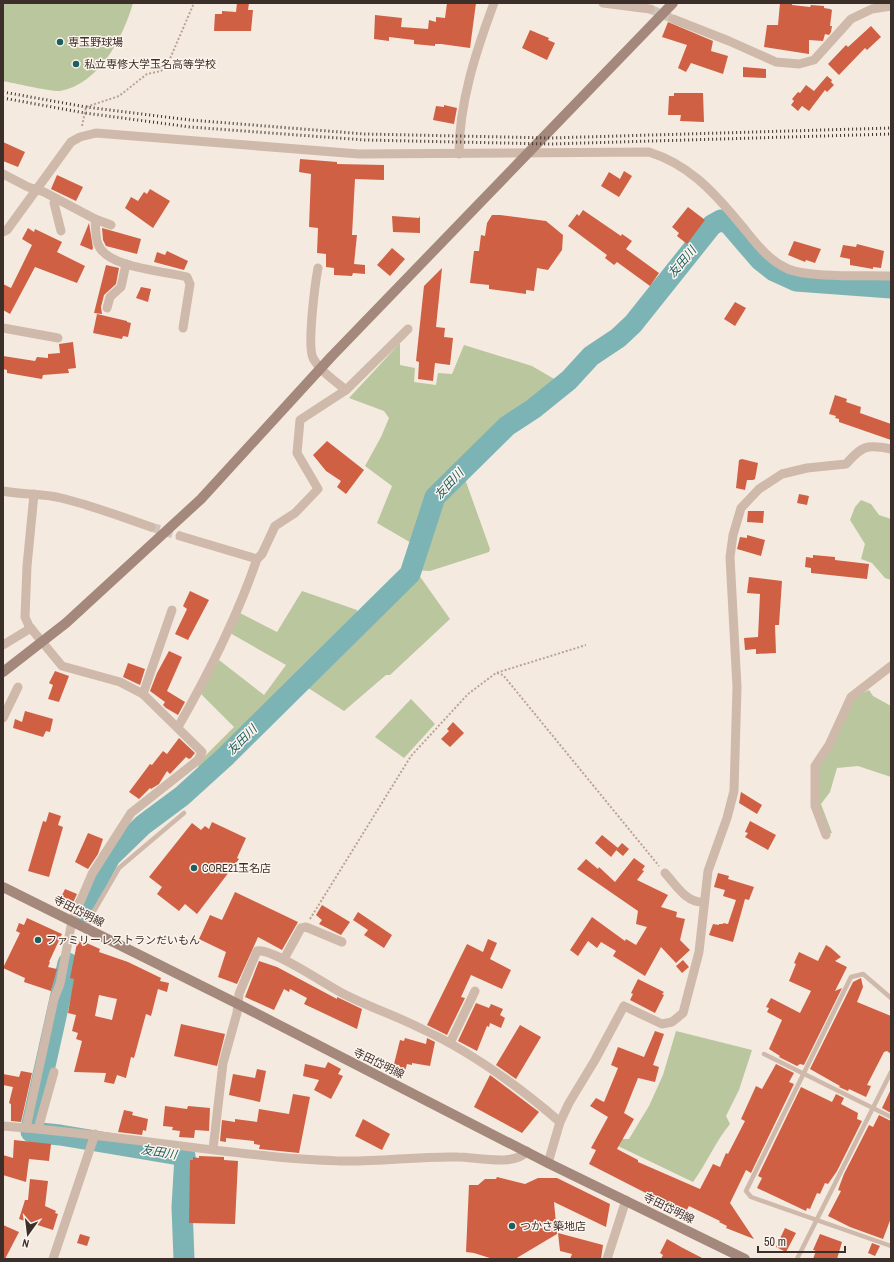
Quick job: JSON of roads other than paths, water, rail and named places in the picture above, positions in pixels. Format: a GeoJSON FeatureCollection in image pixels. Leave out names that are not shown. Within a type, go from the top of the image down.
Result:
{"type":"FeatureCollection","features":[{"type":"Feature","properties":{"kind":"street"},"geometry":{"type":"LineString","coordinates":[[459,154],[460,124],[477,48],[494,3]]}},
{"type":"Feature","properties":{"kind":"street"},"geometry":{"type":"LineString","coordinates":[[603,3],[650,9]]}},
{"type":"Feature","properties":{"kind":"street"},"geometry":{"type":"LineString","coordinates":[[3,672],[66,623],[201,499],[321,368],[674,3]]}},
{"type":"Feature","properties":{"kind":"street"},"geometry":{"type":"LineString","coordinates":[[673,19],[729,41],[776,62],[800,64],[814,60],[851,19],[872,9],[891,6]]}},
{"type":"Feature","properties":{"kind":"street"},"geometry":{"type":"LineString","coordinates":[[3,232],[7,230],[71,142],[80,137],[96,133],[359,154],[649,152],[664,157],[686,168],[736,219],[760,250],[788,268],[816,273],[891,276]]}},
{"type":"Feature","properties":{"kind":"street"},"geometry":{"type":"LineString","coordinates":[[3,174],[28,187],[37,189],[95,219],[111,225]]}},
{"type":"Feature","properties":{"kind":"street"},"geometry":{"type":"LineString","coordinates":[[57,199],[54,203],[61,231]]}},
{"type":"Feature","properties":{"kind":"street"},"geometry":{"type":"LineString","coordinates":[[95,219],[98,244],[102,252],[113,259],[126,264],[186,277],[190,284],[183,328]]}},
{"type":"Feature","properties":{"kind":"street"},"geometry":{"type":"LineString","coordinates":[[107,308],[110,297],[121,287],[126,264]]}},
{"type":"Feature","properties":{"kind":"street"},"geometry":{"type":"LineString","coordinates":[[318,268],[312,308],[312,356],[321,368],[346,390]]}},
{"type":"Feature","properties":{"kind":"street"},"geometry":{"type":"LineString","coordinates":[[3,328],[58,338]]}},
{"type":"Feature","properties":{"kind":"street"},"geometry":{"type":"LineString","coordinates":[[178,727],[197,694],[243,599],[257,559],[262,554],[275,526],[295,513],[318,489],[297,453],[300,420],[346,390],[408,329]]}},
{"type":"Feature","properties":{"kind":"street"},"geometry":{"type":"LineString","coordinates":[[548,1163],[560,1122],[569,1103],[595,1060],[624,1006],[662,1024],[672,1022],[683,1013],[699,952],[708,871],[728,818],[734,791],[737,687],[730,557],[733,535],[741,508],[759,489],[782,474],[807,468],[846,464],[858,450],[874,446],[891,449]]}},
{"type":"Feature","properties":{"kind":"street"},"geometry":{"type":"LineString","coordinates":[[3,491],[23,495],[34,494],[60,498],[151,527]]}},
{"type":"Feature","properties":{"kind":"street"},"geometry":{"type":"LineString","coordinates":[[26,1128],[54,1000],[60,984],[72,921],[92,874],[131,813],[198,760],[202,752],[143,694],[120,682],[62,666],[31,628],[25,617],[27,566],[34,494]]}},
{"type":"Feature","properties":{"kind":"street"},"geometry":{"type":"LineString","coordinates":[[180,536],[257,559]]}},
{"type":"Feature","properties":{"kind":"street"},"geometry":{"type":"LineString","coordinates":[[143,694],[172,610]]}},
{"type":"Feature","properties":{"kind":"street"},"geometry":{"type":"LineString","coordinates":[[3,645],[31,628]]}},
{"type":"Feature","properties":{"kind":"street"},"geometry":{"type":"LineString","coordinates":[[826,834],[815,806],[815,766],[829,745],[851,697],[891,666]]}},
{"type":"Feature","properties":{"kind":"street"},"geometry":{"type":"LineString","coordinates":[[3,718],[18,687]]}},
{"type":"Feature","properties":{"kind":"street"},"geometry":{"type":"LineString","coordinates":[[665,873],[691,900],[698,903],[704,902]]}},
{"type":"Feature","properties":{"kind":"street","name":"寺田岱明線"},"geometry":{"type":"LineString","coordinates":[[3,887],[238,1004],[548,1163],[745,1259]]}},
{"type":"Feature","properties":{"kind":"street"},"geometry":{"type":"LineString","coordinates":[[284,958],[301,928],[306,927],[342,942]]}},
{"type":"Feature","properties":{"kind":"street"},"geometry":{"type":"LineString","coordinates":[[213,1149],[224,1063],[239,994],[257,951],[262,950],[284,958],[314,978],[351,998],[420,1028],[450,1043],[524,1091],[560,1122]]}},
{"type":"Feature","properties":{"kind":"street"},"geometry":{"type":"LineString","coordinates":[[450,1043],[475,991]]}},
{"type":"Feature","properties":{"kind":"street"},"geometry":{"type":"LineString","coordinates":[[38,1129],[54,1072]]}},
{"type":"Feature","properties":{"kind":"street"},"geometry":{"type":"LineString","coordinates":[[3,1126],[38,1129],[94,1139],[213,1149],[277,1157],[341,1161],[458,1156],[507,1160],[524,1156],[527,1151]]}},
{"type":"Feature","properties":{"kind":"street"},"geometry":{"type":"LineString","coordinates":[[53,1259],[94,1139]]}},
{"type":"Feature","properties":{"kind":"street"},"geometry":{"type":"LineString","coordinates":[[607,1259],[626,1200]]}},
{"type":"Feature","properties":{"kind":"lane"},"geometry":{"type":"LineString","coordinates":[[87,928],[90,918],[119,868],[184,812]]}},
{"type":"Feature","properties":{"kind":"lane"},"geometry":{"type":"LineString","coordinates":[[890,1244],[817,1221],[751,1197],[746,1191],[805,1074],[851,977],[863,974],[891,998]]}},
{"type":"Feature","properties":{"kind":"lane"},"geometry":{"type":"LineString","coordinates":[[764,1054],[891,1117]]}},
{"type":"Feature","properties":{"kind":"lane"},"geometry":{"type":"LineString","coordinates":[[797,1259],[891,1072]]}},
{"type":"Feature","properties":{"kind":"waterway","name":"友田川"},"geometry":{"type":"LineString","coordinates":[[81,913],[110,857],[143,825],[182,796],[225,757],[410,574],[435,497],[507,426],[533,409],[569,380],[591,356],[618,338],[633,324],[712,225],[721,220],[729,224],[760,260],[774,271],[796,281],[891,288]]}},
{"type":"Feature","properties":{"kind":"waterway","name":"友田川"},"geometry":{"type":"LineString","coordinates":[[32,1124],[68,963]]}},
{"type":"Feature","properties":{"kind":"waterway","name":"友田川"},"geometry":{"type":"LineString","coordinates":[[31,1132],[60,1135],[185,1156],[182,1207],[184,1259]]}},
{"type":"Feature","properties":{"kind":"tunnel"},"geometry":{"type":"LineString","coordinates":[[650,9],[673,19]]}},
{"type":"Feature","properties":{"kind":"tunnel"},"geometry":{"type":"LineString","coordinates":[[151,527],[180,536]]}},
{"type":"Feature","properties":{"kind":"railway"},"geometry":{"type":"LineString","coordinates":[[3,92],[86,107],[190,120],[365,134],[550,138],[891,128]]}},
{"type":"Feature","properties":{"kind":"railway"},"geometry":{"type":"LineString","coordinates":[[3,98],[85,113],[190,127],[365,140],[550,144],[891,134]]}},
{"type":"Feature","properties":{"kind":"place","name":"専玉野球場"},"geometry":{"type":"Point","coordinates":[60,42]}},
{"type":"Feature","properties":{"kind":"place","name":"私立専修大学玉名高等学校"},"geometry":{"type":"Point","coordinates":[76,64]}},
{"type":"Feature","properties":{"kind":"place","name":"CORE21玉名店"},"geometry":{"type":"Point","coordinates":[194,868]}},
{"type":"Feature","properties":{"kind":"place","name":"ファミリーレストランだいもん"},"geometry":{"type":"Point","coordinates":[38,940]}},
{"type":"Feature","properties":{"kind":"place","name":"つかさ築地店"},"geometry":{"type":"Point","coordinates":[512,1226]}}]}
